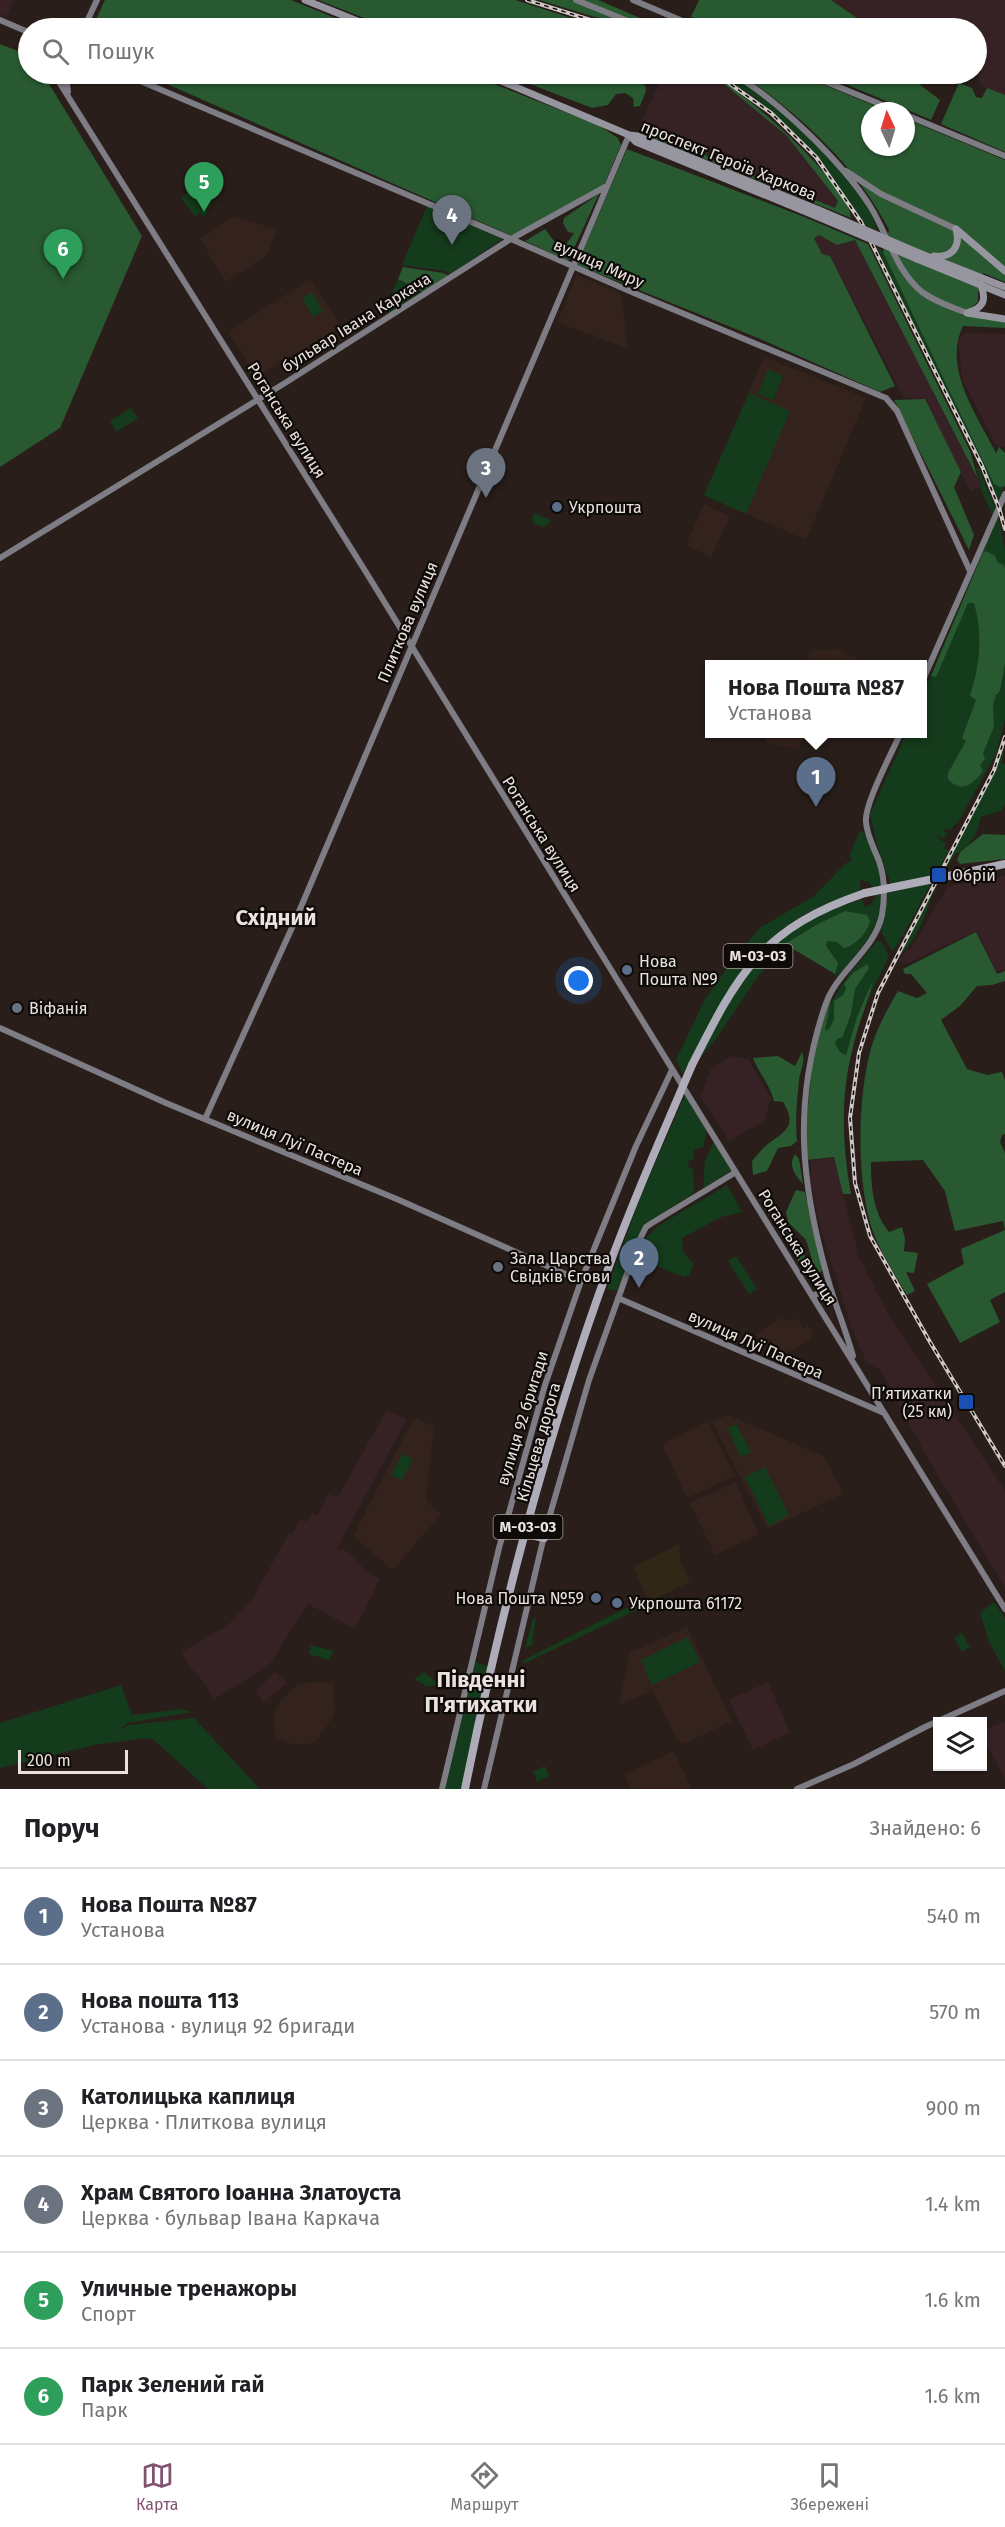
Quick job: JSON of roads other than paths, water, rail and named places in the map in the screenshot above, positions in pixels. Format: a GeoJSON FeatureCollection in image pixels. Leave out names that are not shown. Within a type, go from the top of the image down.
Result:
{"type":"FeatureCollection","features":[{"type":"Feature","properties":{"kind":"highway","name":"Кільцева дорога"},"geometry":{"type":"LineString","coordinates":[[465,1789],[526,1534],[558,1417],[599,1296],[671,1114],[692,1065],[728,996],[749,966],[766,948],[787,930],[810,915],[865,893],[1005,864]]}},
{"type":"Feature","properties":{"kind":"highway"},"geometry":{"type":"LineString","coordinates":[[526,1534],[544,1538]]}},
{"type":"Feature","properties":{"kind":"main road"},"geometry":{"type":"LineString","coordinates":[[305,0],[350,18]]}},
{"type":"Feature","properties":{"kind":"main road","name":"проспект Героїв Харкова"},"geometry":{"type":"LineString","coordinates":[[509,84],[629,135],[638,136],[921,256]]}},
{"type":"Feature","properties":{"kind":"main road"},"geometry":{"type":"LineString","coordinates":[[921,256],[943,257],[955,250],[958,242],[956,229]]}},
{"type":"Feature","properties":{"kind":"main road"},"geometry":{"type":"LineString","coordinates":[[956,229],[1005,271]]}},
{"type":"Feature","properties":{"kind":"main road"},"geometry":{"type":"LineString","coordinates":[[921,256],[1005,294]]}},
{"type":"Feature","properties":{"kind":"main road"},"geometry":{"type":"LineString","coordinates":[[921,256],[1005,287]]}},
{"type":"Feature","properties":{"kind":"main road"},"geometry":{"type":"LineString","coordinates":[[967,313],[978,310],[983,304],[985,298],[981,285]]}},
{"type":"Feature","properties":{"kind":"main road"},"geometry":{"type":"LineString","coordinates":[[967,313],[1005,319]]}},
{"type":"Feature","properties":{"kind":"street"},"geometry":{"type":"LineString","coordinates":[[89,18],[97,0]]}},
{"type":"Feature","properties":{"kind":"street"},"geometry":{"type":"LineString","coordinates":[[576,0],[620,18]]}},
{"type":"Feature","properties":{"kind":"street"},"geometry":{"type":"LineString","coordinates":[[633,0],[675,18]]}},
{"type":"Feature","properties":{"kind":"street"},"geometry":{"type":"LineString","coordinates":[[0,20],[18,28]]}},
{"type":"Feature","properties":{"kind":"street","name":"Роганська вулиця"},"geometry":{"type":"LineString","coordinates":[[60,84],[258,399],[1005,1609]]}},
{"type":"Feature","properties":{"kind":"street"},"geometry":{"type":"LineString","coordinates":[[66,84],[71,101]]}},
{"type":"Feature","properties":{"kind":"street","name":"вулиця Миру"},"geometry":{"type":"LineString","coordinates":[[148,84],[512,239],[644,298],[886,398],[897,411],[970,571]]}},
{"type":"Feature","properties":{"kind":"street"},"geometry":{"type":"LineString","coordinates":[[747,84],[776,105],[840,167],[870,206],[893,252],[912,283],[928,296],[967,313]]}},
{"type":"Feature","properties":{"kind":"street"},"geometry":{"type":"LineString","coordinates":[[831,84],[875,102]]}},
{"type":"Feature","properties":{"kind":"street"},"geometry":{"type":"LineString","coordinates":[[915,119],[1005,156]]}},
{"type":"Feature","properties":{"kind":"street","name":"Плиткова вулиця"},"geometry":{"type":"LineString","coordinates":[[205,1119],[295,921],[629,135]]}},
{"type":"Feature","properties":{"kind":"street"},"geometry":{"type":"LineString","coordinates":[[840,167],[881,194],[956,229]]}},
{"type":"Feature","properties":{"kind":"street","name":"бульвар Івана Каркача"},"geometry":{"type":"LineString","coordinates":[[0,558],[512,239],[605,187]]}},
{"type":"Feature","properties":{"kind":"street"},"geometry":{"type":"LineString","coordinates":[[927,670],[1005,494]]}},
{"type":"Feature","properties":{"kind":"street"},"geometry":{"type":"LineString","coordinates":[[855,1364],[830,1287],[807,1190],[802,1126],[811,1054],[826,1002],[840,978],[873,937],[882,912],[883,878],[867,828],[866,812],[898,738]]}},
{"type":"Feature","properties":{"kind":"street","name":"вулиця Луї Пастера"},"geometry":{"type":"LineString","coordinates":[[0,1028],[581,1281]]}},
{"type":"Feature","properties":{"kind":"street","name":"вулиця 92 бригади"},"geometry":{"type":"LineString","coordinates":[[442,1789],[517,1478],[546,1382],[581,1281],[636,1146],[672,1070]]}},
{"type":"Feature","properties":{"kind":"street"},"geometry":{"type":"LineString","coordinates":[[484,1789],[544,1538],[586,1390],[638,1243],[646,1227],[736,1172]]}},
{"type":"Feature","properties":{"kind":"street"},"geometry":{"type":"LineString","coordinates":[[813,1296],[830,1287]]}},
{"type":"Feature","properties":{"kind":"street","name":"вулиця Луї Пастера"},"geometry":{"type":"LineString","coordinates":[[618,1298],[884,1413]]}},
{"type":"Feature","properties":{"kind":"street"},"geometry":{"type":"LineString","coordinates":[[797,1789],[1005,1691]]}},
{"type":"Feature","properties":{"kind":"railway"},"geometry":{"type":"LineString","coordinates":[[527,0],[584,18]]}},
{"type":"Feature","properties":{"kind":"railway"},"geometry":{"type":"LineString","coordinates":[[730,84],[771,113],[816,157],[861,222],[982,466],[1005,529]]}},
{"type":"Feature","properties":{"kind":"railway"},"geometry":{"type":"LineString","coordinates":[[1005,737],[994,770],[878,993],[859,1053],[850,1118],[855,1183],[870,1236],[930,1342],[1005,1466]]}},
{"type":"Feature","properties":{"kind":"place","name":"Уличные тренажоры"},"geometry":{"type":"Point","coordinates":[204,212]}},
{"type":"Feature","properties":{"kind":"place","name":"Храм Святого Іоанна Златоуста"},"geometry":{"type":"Point","coordinates":[452,245]}},
{"type":"Feature","properties":{"kind":"place","name":"Парк Зелений гай"},"geometry":{"type":"Point","coordinates":[63,279]}},
{"type":"Feature","properties":{"kind":"place","name":"Католицька каплиця"},"geometry":{"type":"Point","coordinates":[486,498]}},
{"type":"Feature","properties":{"kind":"place","name":"Укрпошта"},"geometry":{"type":"Point","coordinates":[557,507]}},
{"type":"Feature","properties":{"kind":"place","name":"Нова Пошта №87"},"geometry":{"type":"Point","coordinates":[816,807]}},
{"type":"Feature","properties":{"kind":"place","name":"Обрій"},"geometry":{"type":"Point","coordinates":[939,875]}},
{"type":"Feature","properties":{"kind":"place","name":"Нова Пошта №9"},"geometry":{"type":"Point","coordinates":[627,970]}},
{"type":"Feature","properties":{"kind":"place","name":"Віфанія"},"geometry":{"type":"Point","coordinates":[17,1008]}},
{"type":"Feature","properties":{"kind":"place","name":"Зала Царства Свідків Єгови"},"geometry":{"type":"Point","coordinates":[498,1267]}},
{"type":"Feature","properties":{"kind":"place","name":"Нова пошта 113"},"geometry":{"type":"Point","coordinates":[639,1288]}},
{"type":"Feature","properties":{"kind":"place","name":"Пʼятихатки (25 км)"},"geometry":{"type":"Point","coordinates":[966,1402]}},
{"type":"Feature","properties":{"kind":"place","name":"Нова Пошта №59"},"geometry":{"type":"Point","coordinates":[596,1598]}},
{"type":"Feature","properties":{"kind":"place","name":"Укрпошта 61172"},"geometry":{"type":"Point","coordinates":[617,1603]}},
{"type":"Feature","properties":{"kind":"district","name":"Східний"},"geometry":{"type":"Point","coordinates":[276,917]}},
{"type":"Feature","properties":{"kind":"district","name":"Південні П'ятихатки"},"geometry":{"type":"Point","coordinates":[481,1692]}}]}
